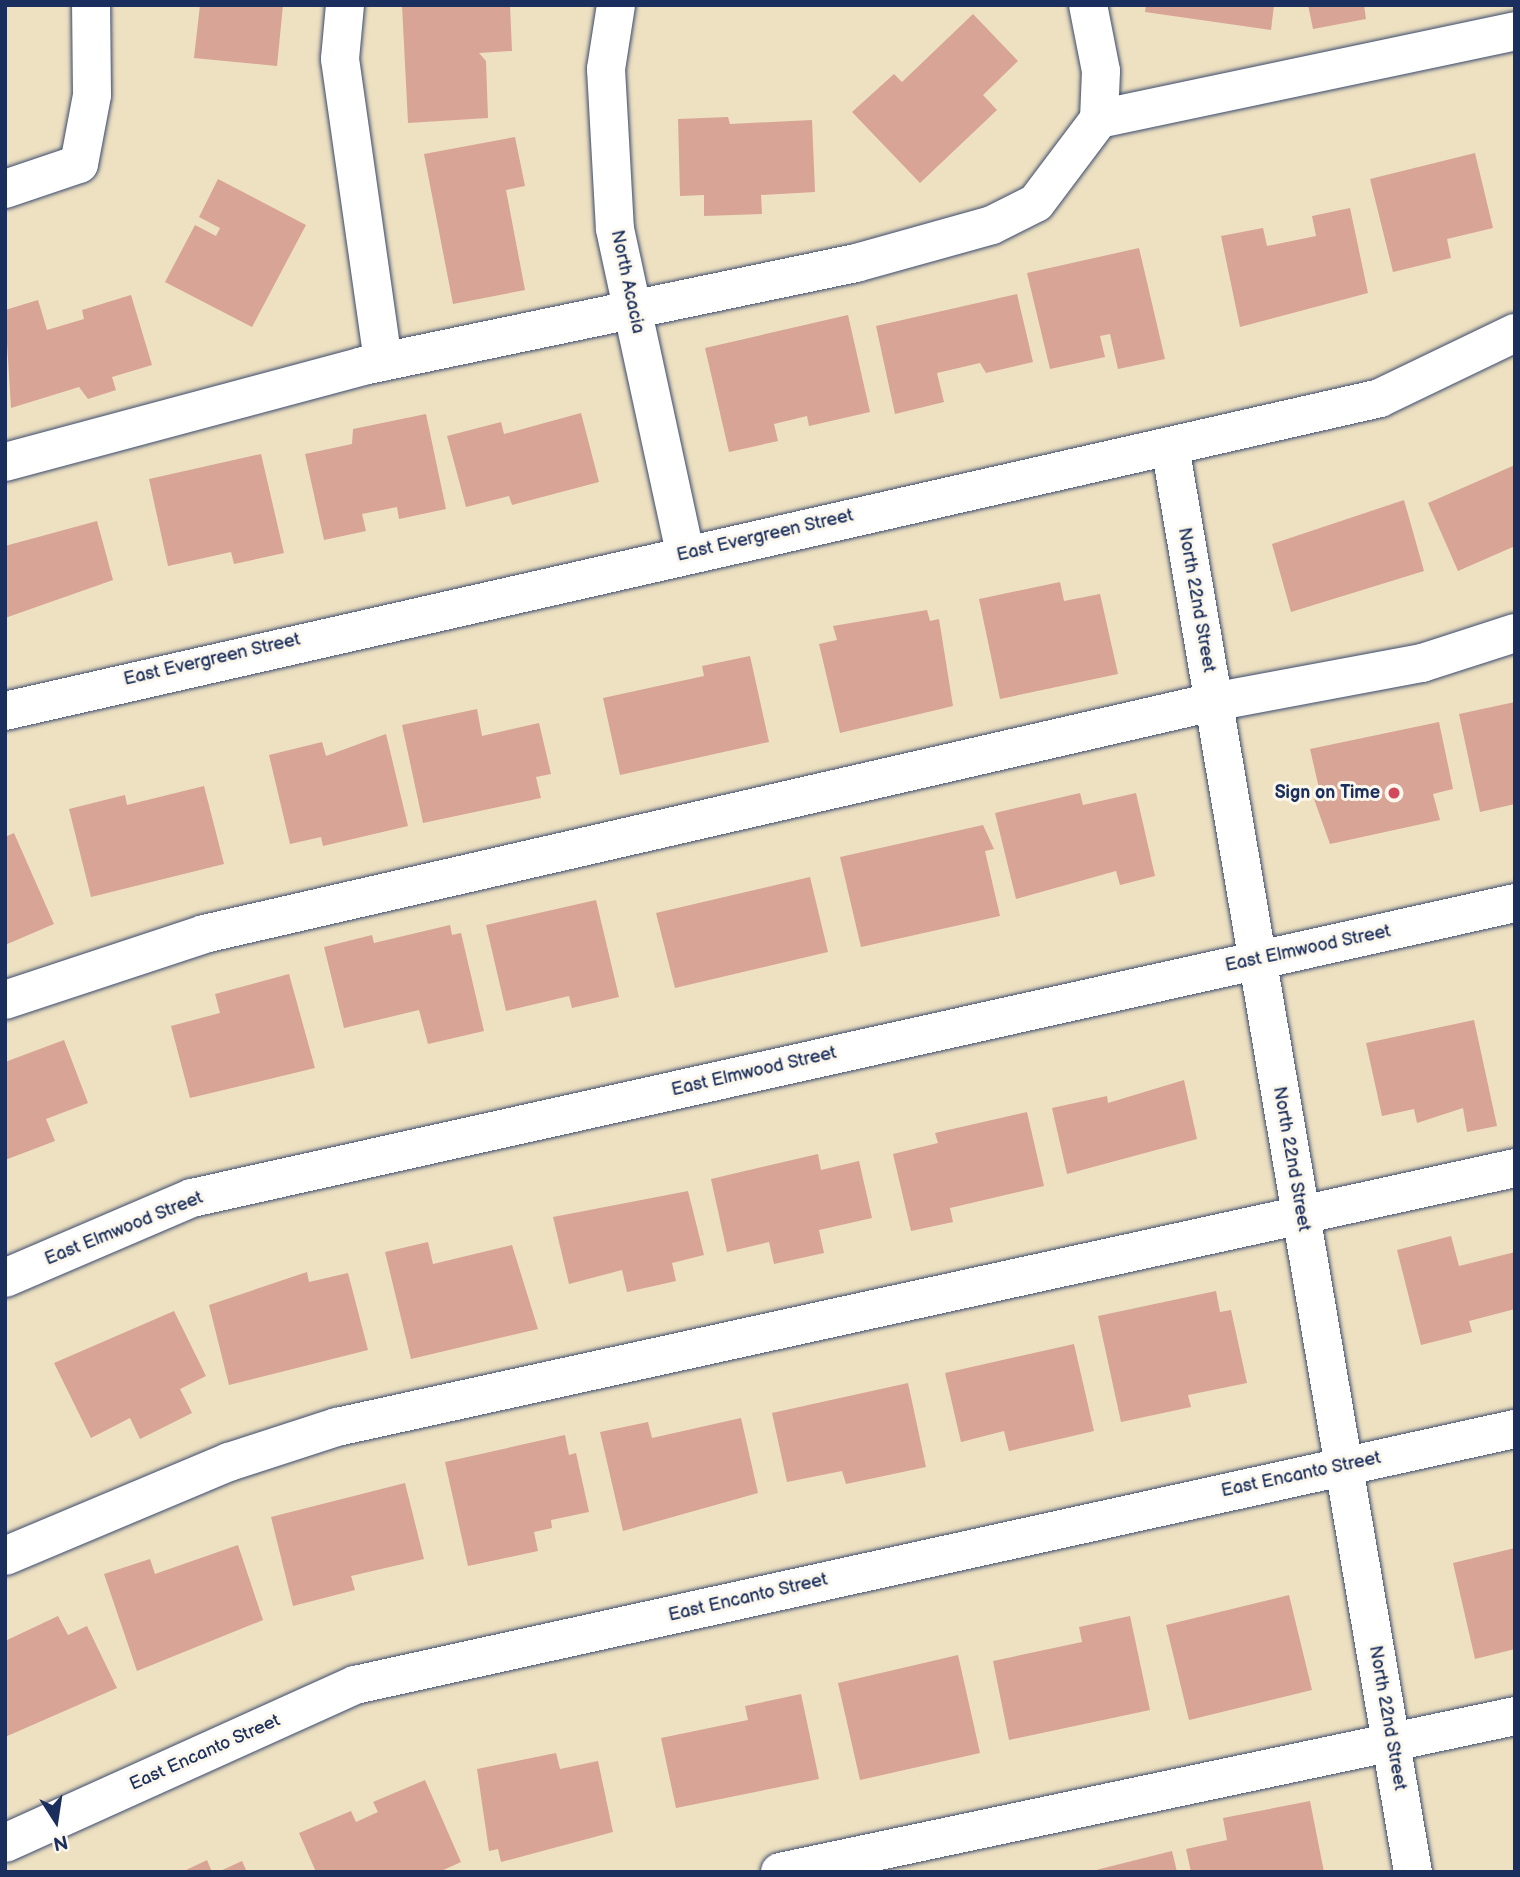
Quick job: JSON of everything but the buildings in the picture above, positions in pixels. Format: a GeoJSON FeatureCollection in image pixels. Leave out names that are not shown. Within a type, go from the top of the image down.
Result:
{"type":"FeatureCollection","features":[{"type":"Feature","properties":{"kind":"street"},"geometry":{"type":"LineString","coordinates":[[5,189],[79,164],[92,95],[91,5]]}},
{"type":"Feature","properties":{"kind":"street"},"geometry":{"type":"LineString","coordinates":[[345,5],[340,59],[383,362]]}},
{"type":"Feature","properties":{"kind":"street","name":"North Acacia"},"geometry":{"type":"LineString","coordinates":[[616,5],[606,69],[613,203],[633,311],[685,554]]}},
{"type":"Feature","properties":{"kind":"street"},"geometry":{"type":"LineString","coordinates":[[5,462],[383,362],[856,263],[992,225],[1036,203],[1099,119],[1101,71],[1088,5]]}},
{"type":"Feature","properties":{"kind":"street"},"geometry":{"type":"LineString","coordinates":[[1099,119],[1515,31]]}},
{"type":"Feature","properties":{"kind":"street","name":"East Evergreen Street"},"geometry":{"type":"LineString","coordinates":[[5,711],[685,554],[1380,398],[1515,333]]}},
{"type":"Feature","properties":{"kind":"street","name":"North 22nd Street"},"geometry":{"type":"LineString","coordinates":[[1170,446],[1413,1872]]}},
{"type":"Feature","properties":{"kind":"street"},"geometry":{"type":"LineString","coordinates":[[5,1000],[204,934],[1213,702],[1422,663],[1515,633]]}},
{"type":"Feature","properties":{"kind":"street","name":"East Elmwood Street"},"geometry":{"type":"LineString","coordinates":[[5,1278],[192,1198],[1515,903]]}},
{"type":"Feature","properties":{"kind":"street"},"geometry":{"type":"LineString","coordinates":[[5,1556],[229,1461],[337,1427],[1515,1168]]}},
{"type":"Feature","properties":{"kind":"street","name":"East Encanto Street"},"geometry":{"type":"LineString","coordinates":[[5,1843],[355,1685],[1515,1429]]}},
{"type":"Feature","properties":{"kind":"street"},"geometry":{"type":"LineString","coordinates":[[780,1872],[1515,1716]]}},
{"type":"Feature","properties":{"kind":"place","name":"Sign on Time"},"geometry":{"type":"Point","coordinates":[1394,793]}}]}
